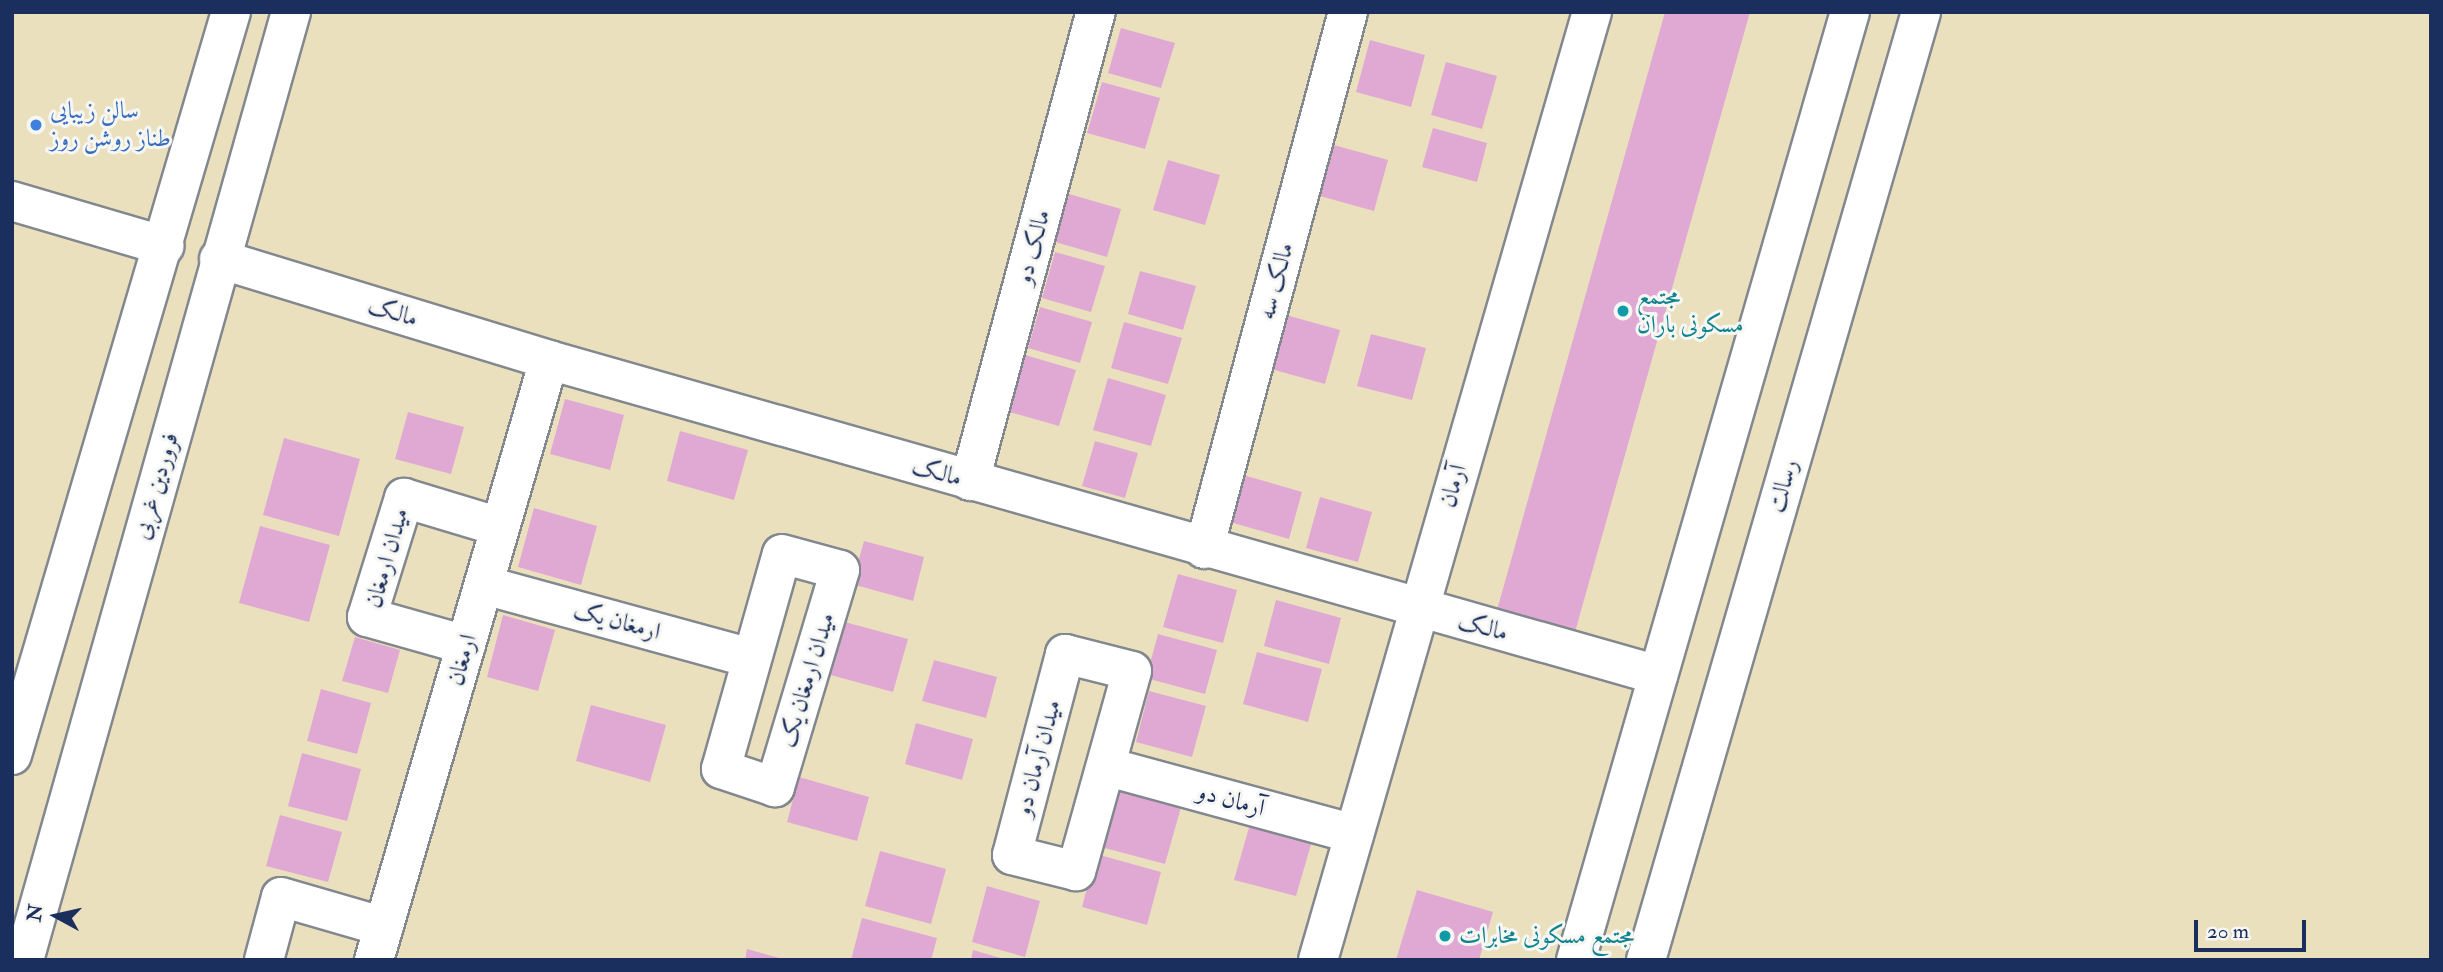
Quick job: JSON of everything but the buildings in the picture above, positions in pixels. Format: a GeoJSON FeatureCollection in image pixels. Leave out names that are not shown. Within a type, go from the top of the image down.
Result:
{"type":"FeatureCollection","features":[{"type":"Feature","properties":{"kind":"street"},"geometry":{"type":"LineString","coordinates":[[12,755],[165,246],[231,12]]}},
{"type":"Feature","properties":{"kind":"street","name":"فروردین غربی"},"geometry":{"type":"LineString","coordinates":[[24,960],[219,259],[291,12]]}},
{"type":"Feature","properties":{"kind":"street","name":"مالک دو"},"geometry":{"type":"LineString","coordinates":[[970,481],[1096,12]]}},
{"type":"Feature","properties":{"kind":"street","name":"مالک سه"},"geometry":{"type":"LineString","coordinates":[[1204,549],[1348,12]]}},
{"type":"Feature","properties":{"kind":"street","name":"آرمان"},"geometry":{"type":"LineString","coordinates":[[1318,960],[1592,12]]}},
{"type":"Feature","properties":{"kind":"street"},"geometry":{"type":"LineString","coordinates":[[1576,960],[1850,12]]}},
{"type":"Feature","properties":{"kind":"street","name":"رسالت"},"geometry":{"type":"LineString","coordinates":[[1646,960],[1921,12]]}},
{"type":"Feature","properties":{"kind":"street"},"geometry":{"type":"LineString","coordinates":[[12,201],[165,246]]}},
{"type":"Feature","properties":{"kind":"street","name":"مالک"},"geometry":{"type":"LineString","coordinates":[[219,259],[549,360],[1204,549],[1658,675]]}},
{"type":"Feature","properties":{"kind":"street","name":"ارمغان"},"geometry":{"type":"LineString","coordinates":[[379,943],[549,360]]}},
{"type":"Feature","properties":{"kind":"street","name":"میدان ارمغان"},"geometry":{"type":"LineString","coordinates":[[466,645],[367,617],[404,498],[500,527]]}},
{"type":"Feature","properties":{"kind":"street","name":"میدان ارمغان یک"},"geometry":{"type":"LineString","coordinates":[[782,554],[840,570],[775,787],[721,768],[751,658],[782,554]]}},
{"type":"Feature","properties":{"kind":"street","name":"ارمغان یک"},"geometry":{"type":"LineString","coordinates":[[484,585],[751,658]]}},
{"type":"Feature","properties":{"kind":"street","name":"میدان آرمان دو"},"geometry":{"type":"LineString","coordinates":[[1065,654],[1132,671],[1108,767],[1076,871],[1012,855],[1065,654]]}},
{"type":"Feature","properties":{"kind":"street","name":"آرمان دو"},"geometry":{"type":"LineString","coordinates":[[1108,767],[1354,834]]}},
{"type":"Feature","properties":{"kind":"street"},"geometry":{"type":"LineString","coordinates":[[264,960],[281,897],[379,943]]}},
{"type":"Feature","properties":{"kind":"place","name":"سالن زیبایی طناز روشن روز"},"geometry":{"type":"Point","coordinates":[36,125]}},
{"type":"Feature","properties":{"kind":"place","name":"مجتمع مسکونی باران"},"geometry":{"type":"Point","coordinates":[1623,311]}},
{"type":"Feature","properties":{"kind":"place","name":"مجتمع مسکونی مخابرات"},"geometry":{"type":"Point","coordinates":[1445,936]}}]}
